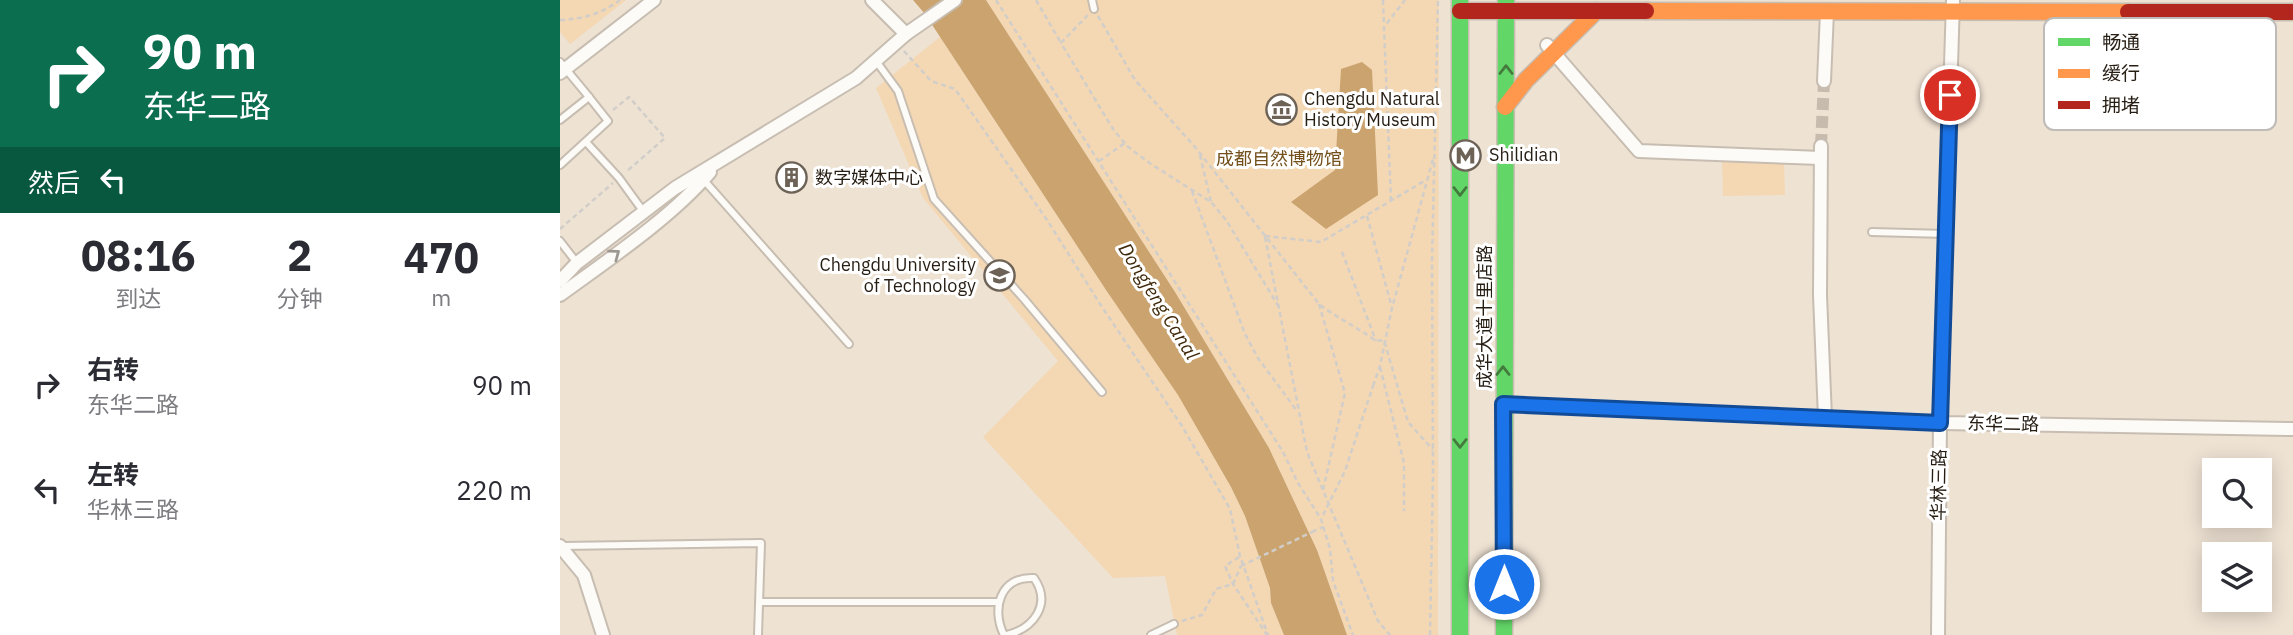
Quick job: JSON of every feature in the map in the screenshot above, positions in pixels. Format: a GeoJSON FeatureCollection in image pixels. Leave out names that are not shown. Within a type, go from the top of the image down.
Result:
{"type":"FeatureCollection","features":[{"type":"Feature","properties":{"kind":"main road"},"geometry":{"type":"LineString","coordinates":[[1460,5],[1596,11],[1827,12],[1952,6],[2293,12]]}},
{"type":"Feature","properties":{"kind":"main road","name":"成华大道十里店路"},"geometry":{"type":"LineString","coordinates":[[1460,5],[1460,635]]}},
{"type":"Feature","properties":{"kind":"main road","name":"成华大道十里店路"},"geometry":{"type":"LineString","coordinates":[[1504,635],[1506,6]]}},
{"type":"Feature","properties":{"kind":"main road"},"geometry":{"type":"LineString","coordinates":[[1506,107],[1550,48],[1596,11]]}},
{"type":"Feature","properties":{"kind":"street"},"geometry":{"type":"LineString","coordinates":[[562,68],[654,0]]}},
{"type":"Feature","properties":{"kind":"street"},"geometry":{"type":"LineString","coordinates":[[872,0],[906,34]]}},
{"type":"Feature","properties":{"kind":"street"},"geometry":{"type":"LineString","coordinates":[[560,295],[616,254],[719,161],[856,79],[906,34],[955,0]]}},
{"type":"Feature","properties":{"kind":"street","name":"华林三路"},"geometry":{"type":"LineString","coordinates":[[1938,635],[1940,423],[1952,6]]}},
{"type":"Feature","properties":{"kind":"street"},"geometry":{"type":"LineString","coordinates":[[1824,81],[1827,12]]}},
{"type":"Feature","properties":{"kind":"street"},"geometry":{"type":"LineString","coordinates":[[1550,48],[1639,151],[1821,152],[1820,296],[1825,418]]}},
{"type":"Feature","properties":{"kind":"street"},"geometry":{"type":"LineString","coordinates":[[560,281],[577,263],[643,211],[701,177]]}},
{"type":"Feature","properties":{"kind":"street","name":"东华二路"},"geometry":{"type":"LineString","coordinates":[[1503,404],[1940,423],[2293,429]]}},
{"type":"Feature","properties":{"kind":"street"},"geometry":{"type":"LineString","coordinates":[[560,546],[584,575],[603,635]]}},
{"type":"Feature","properties":{"kind":"lane"},"geometry":{"type":"LineString","coordinates":[[1092,0],[1094,9]]}},
{"type":"Feature","properties":{"kind":"lane"},"geometry":{"type":"LineString","coordinates":[[876,61],[898,92],[934,199],[1024,299],[1101,392]]}},
{"type":"Feature","properties":{"kind":"lane"},"geometry":{"type":"LineString","coordinates":[[560,165],[608,121],[562,68]]}},
{"type":"Feature","properties":{"kind":"lane"},"geometry":{"type":"LineString","coordinates":[[560,120],[589,97]]}},
{"type":"Feature","properties":{"kind":"lane"},"geometry":{"type":"LineString","coordinates":[[586,142],[619,178],[643,211]]}},
{"type":"Feature","properties":{"kind":"lane"},"geometry":{"type":"LineString","coordinates":[[701,177],[849,344]]}},
{"type":"Feature","properties":{"kind":"lane"},"geometry":{"type":"LineString","coordinates":[[1872,232],[1946,234]]}},
{"type":"Feature","properties":{"kind":"lane"},"geometry":{"type":"LineString","coordinates":[[560,241],[577,263]]}},
{"type":"Feature","properties":{"kind":"lane"},"geometry":{"type":"LineString","coordinates":[[560,546],[761,543],[758,635]]}},
{"type":"Feature","properties":{"kind":"lane"},"geometry":{"type":"LineString","coordinates":[[1021,577],[1034,578],[1041,588],[1041,607],[1033,621],[1021,631],[1005,635],[999,625],[998,602],[1008,586],[1021,577]]}},
{"type":"Feature","properties":{"kind":"lane"},"geometry":{"type":"LineString","coordinates":[[760,602],[998,602]]}},
{"type":"Feature","properties":{"kind":"lane"},"geometry":{"type":"LineString","coordinates":[[1151,635],[1174,624]]}},
{"type":"Feature","properties":{"kind":"path"},"geometry":{"type":"LineString","coordinates":[[560,20],[585,19],[620,0]]}},
{"type":"Feature","properties":{"kind":"path"},"geometry":{"type":"LineString","coordinates":[[996,0],[1283,452],[1297,483],[1322,517],[1330,549],[1333,581],[1353,635]]}},
{"type":"Feature","properties":{"kind":"path"},"geometry":{"type":"LineString","coordinates":[[1036,0],[1113,129],[1125,143],[1151,164],[1210,202],[1234,231],[1279,307]]}},
{"type":"Feature","properties":{"kind":"path"},"geometry":{"type":"LineString","coordinates":[[1383,0],[1391,201]]}},
{"type":"Feature","properties":{"kind":"path"},"geometry":{"type":"LineString","coordinates":[[1384,27],[1405,0]]}},
{"type":"Feature","properties":{"kind":"path"},"geometry":{"type":"LineString","coordinates":[[1430,635],[1438,0]]}},
{"type":"Feature","properties":{"kind":"path"},"geometry":{"type":"LineString","coordinates":[[1061,43],[1094,9],[1135,79],[1199,151],[1319,304],[1333,316],[1359,328],[1376,341],[1384,340]]}},
{"type":"Feature","properties":{"kind":"path"},"geometry":{"type":"LineString","coordinates":[[897,44],[931,81],[956,89],[1047,220],[1182,426],[1230,509],[1240,556],[1267,635]]}},
{"type":"Feature","properties":{"kind":"path"},"geometry":{"type":"LineString","coordinates":[[560,229],[665,138],[629,97],[614,108],[608,121]]}},
{"type":"Feature","properties":{"kind":"path"},"geometry":{"type":"LineString","coordinates":[[1098,161],[1125,143]]}},
{"type":"Feature","properties":{"kind":"path"},"geometry":{"type":"LineString","coordinates":[[1199,151],[1210,202]]}},
{"type":"Feature","properties":{"kind":"path"},"geometry":{"type":"LineString","coordinates":[[1322,517],[1345,471],[1380,366],[1392,307],[1434,155]]}},
{"type":"Feature","properties":{"kind":"path"},"geometry":{"type":"LineString","coordinates":[[1265,236],[1321,242],[1427,180]]}},
{"type":"Feature","properties":{"kind":"path"},"geometry":{"type":"LineString","coordinates":[[1192,190],[1248,341],[1299,413]]}},
{"type":"Feature","properties":{"kind":"path"},"geometry":{"type":"LineString","coordinates":[[1367,215],[1392,307]]}},
{"type":"Feature","properties":{"kind":"path"},"geometry":{"type":"LineString","coordinates":[[1265,236],[1307,452],[1378,621],[1390,635]]}},
{"type":"Feature","properties":{"kind":"path"},"geometry":{"type":"LineString","coordinates":[[1342,252],[1376,341]]}},
{"type":"Feature","properties":{"kind":"path"},"geometry":{"type":"LineString","coordinates":[[1319,304],[1345,393],[1323,491]]}},
{"type":"Feature","properties":{"kind":"path"},"geometry":{"type":"LineString","coordinates":[[1384,340],[1408,422],[1433,450]]}},
{"type":"Feature","properties":{"kind":"path"},"geometry":{"type":"LineString","coordinates":[[1380,366],[1404,463],[1404,511]]}},
{"type":"Feature","properties":{"kind":"path"},"geometry":{"type":"LineString","coordinates":[[1174,624],[1202,615],[1216,589],[1233,584],[1241,566],[1323,527]]}},
{"type":"Feature","properties":{"kind":"path"},"geometry":{"type":"LineString","coordinates":[[1240,556],[1225,566],[1233,584],[1267,635]]}},
{"type":"Feature","properties":{"kind":"green space"},"geometry":{"type":"Polygon","coordinates":[[[560,0],[626,0],[570,44],[560,32],[560,0]]]}},
{"type":"Feature","properties":{"kind":"green space","name":"成都自然博物馆"},"geometry":{"type":"Polygon","coordinates":[[[986,0],[1439,0],[1438,635],[1347,635],[1317,550],[1269,448],[1175,292],[986,0]]]}},
{"type":"Feature","properties":{"kind":"green space"},"geometry":{"type":"Polygon","coordinates":[[[940,37],[1106,290],[1178,394],[1245,516],[1270,588],[1271,603],[1284,635],[1177,635],[1165,576],[1113,578],[983,437],[1058,361],[923,198],[876,88],[940,37]]]}},
{"type":"Feature","properties":{"kind":"green space"},"geometry":{"type":"Polygon","coordinates":[[[1784,161],[1785,195],[1723,196],[1722,162],[1784,161]]]}},
{"type":"Feature","properties":{"kind":"water","name":"Dongfeng Canal"},"geometry":{"type":"Polygon","coordinates":[[[913,0],[986,0],[1175,292],[1269,448],[1317,550],[1347,635],[1284,635],[1271,603],[1270,588],[1245,516],[1178,395],[925,14],[913,0]]]}},
{"type":"Feature","properties":{"kind":"water"},"geometry":{"type":"Polygon","coordinates":[[[1362,62],[1372,70],[1378,195],[1326,229],[1291,202],[1335,170],[1341,69],[1362,62]]]}},
{"type":"Feature","properties":{"kind":"tunnel"},"geometry":{"type":"LineString","coordinates":[[1821,146],[1824,81]]}},
{"type":"Feature","properties":{"kind":"traffic: fast"},"geometry":{"type":"LineString","coordinates":[[1460,0],[1460,635]]}},
{"type":"Feature","properties":{"kind":"traffic: fast"},"geometry":{"type":"LineString","coordinates":[[1504,635],[1506,0]]}},
{"type":"Feature","properties":{"kind":"traffic: slow"},"geometry":{"type":"LineString","coordinates":[[1505,107],[1526,80],[1596,11]]}},
{"type":"Feature","properties":{"kind":"traffic: slow"},"geometry":{"type":"LineString","coordinates":[[1646,11],[2128,12]]}},
{"type":"Feature","properties":{"kind":"traffic: jam"},"geometry":{"type":"LineString","coordinates":[[1460,11],[1646,11]]}},
{"type":"Feature","properties":{"kind":"traffic: jam"},"geometry":{"type":"LineString","coordinates":[[2128,12],[2293,12]]}},
{"type":"Feature","properties":{"kind":"place","name":"Chengdu Natural History Museum"},"geometry":{"type":"Point","coordinates":[1281,109]}},
{"type":"Feature","properties":{"kind":"place","name":"Shilidian"},"geometry":{"type":"Point","coordinates":[1466,155]}},
{"type":"Feature","properties":{"kind":"place","name":"数字媒体中心"},"geometry":{"type":"Point","coordinates":[792,178]}},
{"type":"Feature","properties":{"kind":"place","name":"Chengdu University of Technology"},"geometry":{"type":"Point","coordinates":[999,275]}},
{"type":"Feature","properties":{"kind":"route"},"geometry":{"type":"LineString","coordinates":[[1504,584],[1503,404],[1940,423],[1950,95]]}}]}
